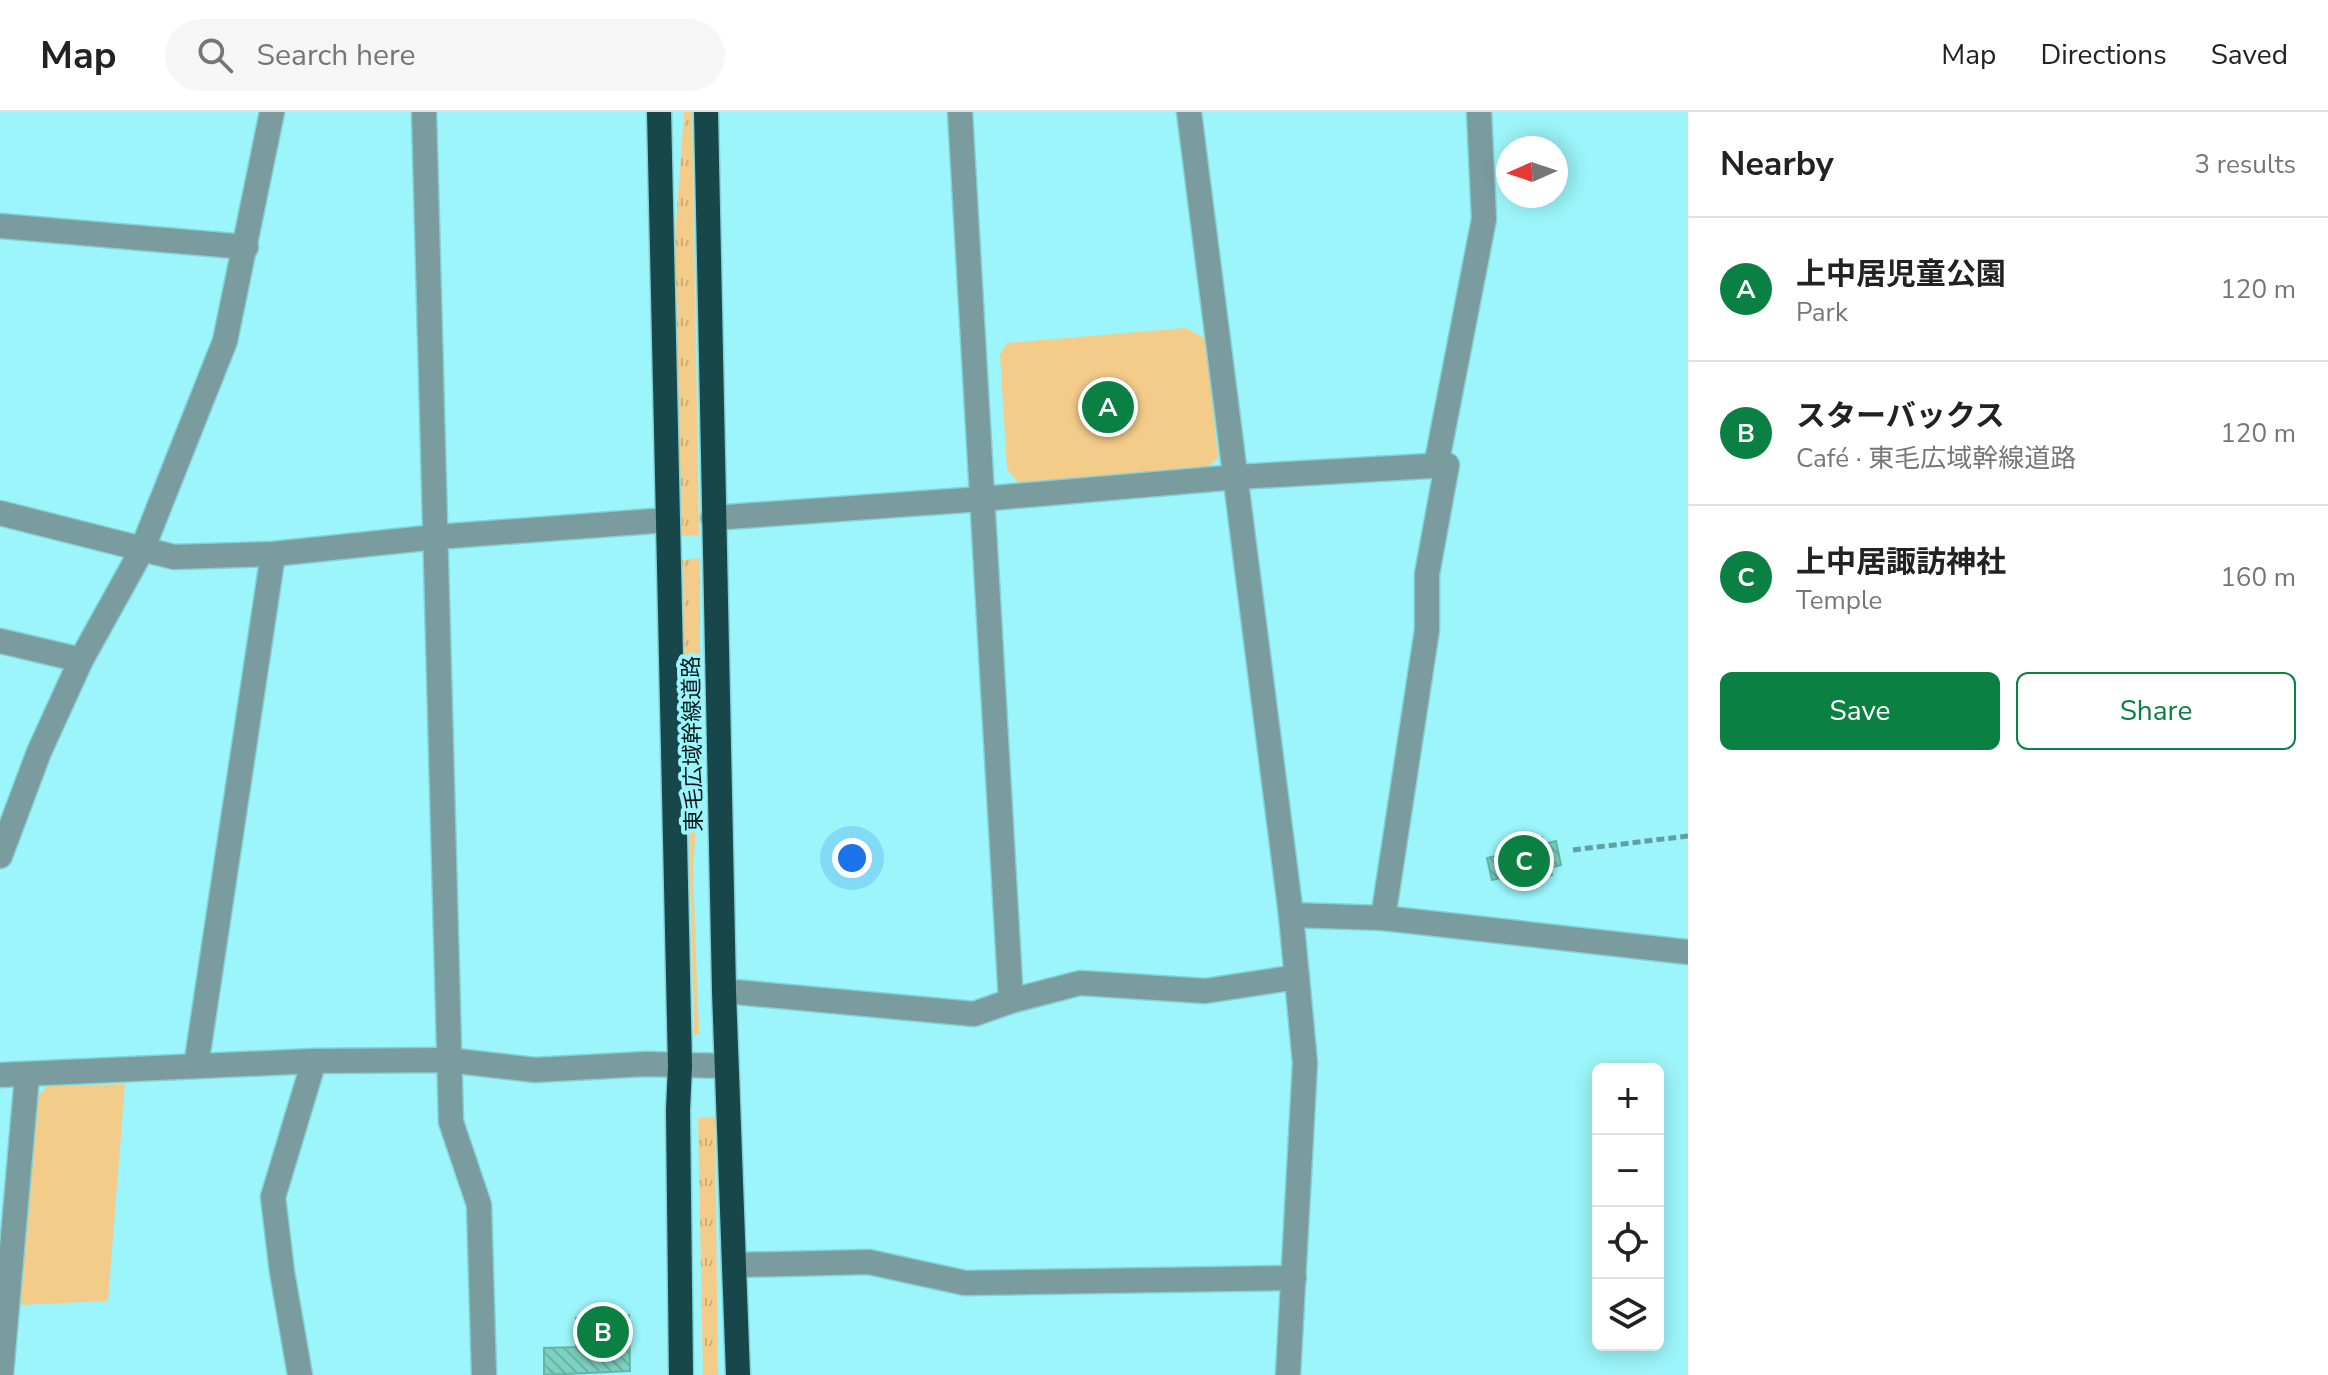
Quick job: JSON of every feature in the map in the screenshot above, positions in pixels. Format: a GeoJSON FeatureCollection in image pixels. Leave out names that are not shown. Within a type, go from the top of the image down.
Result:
{"type":"FeatureCollection","features":[{"type":"Feature","properties":{"kind":"highway","name":"東毛広域幹線道路"},"geometry":{"type":"LineString","coordinates":[[659,112],[680,1066],[681,1375]]}},
{"type":"Feature","properties":{"kind":"highway","name":"東毛広域幹線道路"},"geometry":{"type":"LineString","coordinates":[[706,112],[724,991],[738,1375]]}},
{"type":"Feature","properties":{"kind":"street"},"geometry":{"type":"LineString","coordinates":[[0,856],[39,752],[81,660],[142,550],[225,341],[272,112]]}},
{"type":"Feature","properties":{"kind":"street"},"geometry":{"type":"LineString","coordinates":[[424,112],[448,1060],[451,1122],[479,1205],[484,1375]]}},
{"type":"Feature","properties":{"kind":"street"},"geometry":{"type":"LineString","coordinates":[[960,112],[1011,1001]]}},
{"type":"Feature","properties":{"kind":"street"},"geometry":{"type":"LineString","coordinates":[[1189,112],[1291,915],[1305,1063],[1288,1375]]}},
{"type":"Feature","properties":{"kind":"street"},"geometry":{"type":"LineString","coordinates":[[1436,466],[1484,219],[1479,112]]}},
{"type":"Feature","properties":{"kind":"street"},"geometry":{"type":"LineString","coordinates":[[0,226],[246,247]]}},
{"type":"Feature","properties":{"kind":"street"},"geometry":{"type":"LineString","coordinates":[[713,518],[1237,477],[1447,465],[1427,574],[1427,630],[1383,918]]}},
{"type":"Feature","properties":{"kind":"street"},"geometry":{"type":"LineString","coordinates":[[0,513],[174,557],[273,554],[436,537],[667,520]]}},
{"type":"Feature","properties":{"kind":"street"},"geometry":{"type":"LineString","coordinates":[[196,1066],[273,554]]}},
{"type":"Feature","properties":{"kind":"street"},"geometry":{"type":"LineString","coordinates":[[0,641],[81,660]]}},
{"type":"Feature","properties":{"kind":"street"},"geometry":{"type":"LineString","coordinates":[[1291,915],[1383,918],[1688,952]]}},
{"type":"Feature","properties":{"kind":"street"},"geometry":{"type":"LineString","coordinates":[[724,991],[974,1014],[1080,983],[1205,991],[1297,977]]}},
{"type":"Feature","properties":{"kind":"street"},"geometry":{"type":"LineString","coordinates":[[0,1075],[314,1061],[448,1060],[535,1070],[646,1064],[726,1066]]}},
{"type":"Feature","properties":{"kind":"street"},"geometry":{"type":"LineString","coordinates":[[300,1375],[273,1197],[314,1061]]}},
{"type":"Feature","properties":{"kind":"street"},"geometry":{"type":"LineString","coordinates":[[1,1375],[27,1076]]}},
{"type":"Feature","properties":{"kind":"street"},"geometry":{"type":"LineString","coordinates":[[736,1265],[869,1262],[965,1283],[1294,1278]]}},
{"type":"Feature","properties":{"kind":"path"},"geometry":{"type":"LineString","coordinates":[[1573,850],[1688,836]]}},
{"type":"Feature","properties":{"kind":"green space"},"geometry":{"type":"Polygon","coordinates":[[[684,112],[692,112],[699,535],[682,536],[674,253],[684,112]]]}},
{"type":"Feature","properties":{"kind":"green space"},"geometry":{"type":"Polygon","coordinates":[[[1186,328],[1206,339],[1218,458],[1202,472],[1021,486],[1007,469],[1000,355],[1007,343],[1186,328]]]}},
{"type":"Feature","properties":{"kind":"green space"},"geometry":{"type":"Polygon","coordinates":[[[700,558],[700,767],[693,870],[699,1034],[694,1035],[682,560],[700,558]]]}},
{"type":"Feature","properties":{"kind":"green space"},"geometry":{"type":"Polygon","coordinates":[[[125,1084],[108,1301],[19,1305],[39,1094],[48,1086],[125,1084]]]}},
{"type":"Feature","properties":{"kind":"green space"},"geometry":{"type":"Polygon","coordinates":[[[715,1117],[718,1375],[703,1375],[698,1118],[715,1117]]]}},
{"type":"Feature","properties":{"kind":"building"},"geometry":{"type":"Polygon","coordinates":[[[1542,837],[1544,844],[1556,841],[1561,865],[1550,868],[1552,875],[1528,880],[1526,872],[1492,880],[1487,858],[1522,850],[1520,843],[1542,837]]]}},
{"type":"Feature","properties":{"kind":"building"},"geometry":{"type":"Polygon","coordinates":[[[629,1315],[630,1371],[544,1375],[544,1348],[576,1347],[576,1318],[629,1315]]]}},
{"type":"Feature","properties":{"kind":"place","name":"上中居児童公園"},"geometry":{"type":"Point","coordinates":[1108,407]}},
{"type":"Feature","properties":{"kind":"place","name":"上中居諏訪神社"},"geometry":{"type":"Point","coordinates":[1524,861]}},
{"type":"Feature","properties":{"kind":"place","name":"スターバックス"},"geometry":{"type":"Point","coordinates":[603,1332]}}]}
